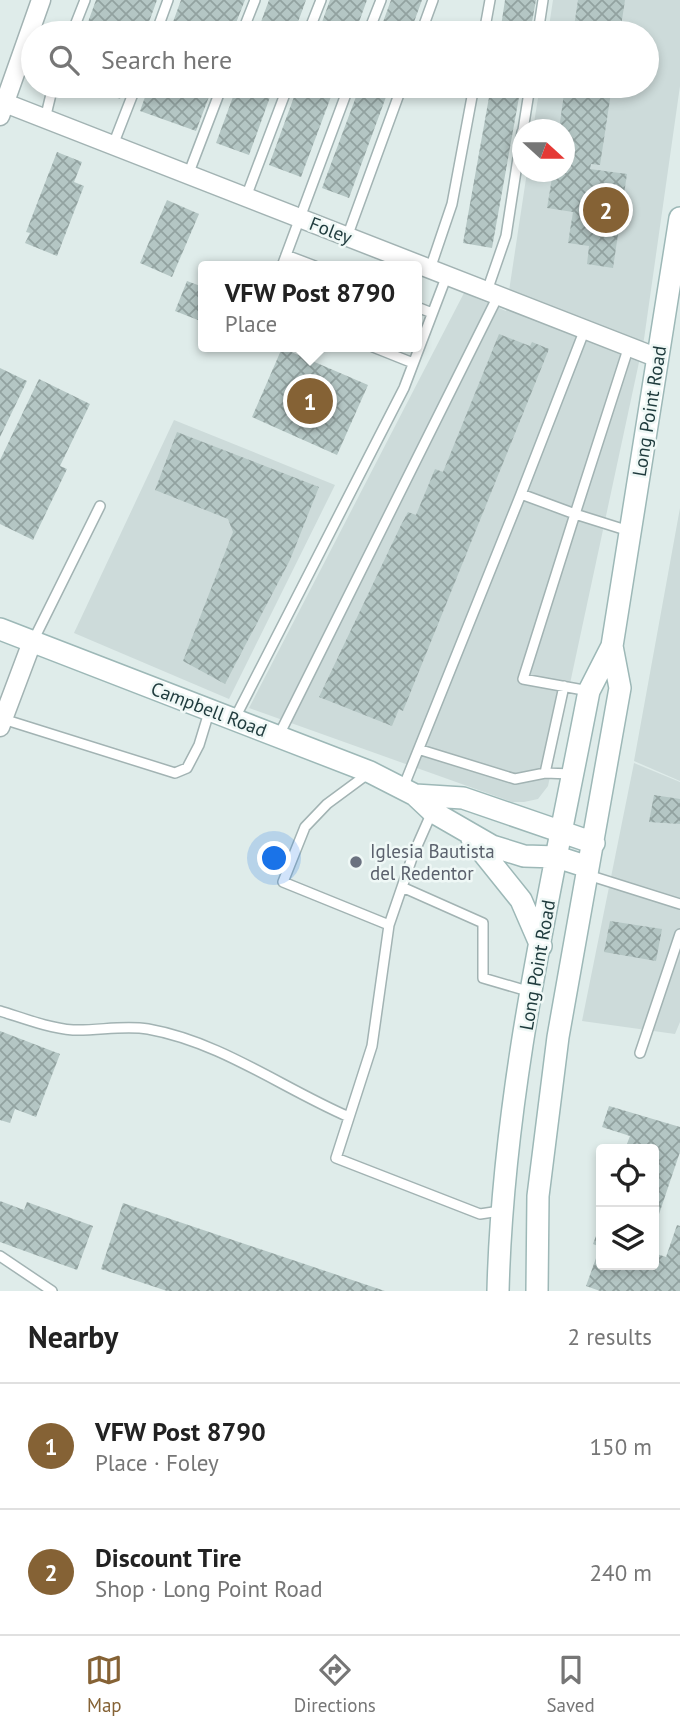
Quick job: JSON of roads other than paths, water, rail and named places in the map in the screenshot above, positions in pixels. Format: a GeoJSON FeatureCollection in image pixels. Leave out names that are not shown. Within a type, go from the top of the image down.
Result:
{"type":"FeatureCollection","features":[{"type":"Feature","properties":{"kind":"main road","name":"Long Point Road"},"geometry":{"type":"LineString","coordinates":[[498,1291],[500,1210],[514,1094],[589,691],[612,646],[680,218]]}},
{"type":"Feature","properties":{"kind":"main road","name":"Campbell Road"},"geometry":{"type":"LineString","coordinates":[[0,629],[370,772],[409,792],[433,812],[492,846],[524,856],[557,857],[587,871]]}},
{"type":"Feature","properties":{"kind":"main road","name":"Long Point Road"},"geometry":{"type":"LineString","coordinates":[[537,1291],[538,1196],[558,1037],[620,688],[612,646]]}},
{"type":"Feature","properties":{"kind":"main road","name":"Campbell Road"},"geometry":{"type":"LineString","coordinates":[[409,792],[463,798],[489,810],[594,843]]}},
{"type":"Feature","properties":{"kind":"main road"},"geometry":{"type":"LineString","coordinates":[[455,823],[484,851],[521,900],[541,946]]}},
{"type":"Feature","properties":{"kind":"street"},"geometry":{"type":"LineString","coordinates":[[34,21],[41,0]]}},
{"type":"Feature","properties":{"kind":"street"},"geometry":{"type":"LineString","coordinates":[[3,109],[21,57]]}},
{"type":"Feature","properties":{"kind":"street","name":"Foley"},"geometry":{"type":"LineString","coordinates":[[3,109],[45,119],[409,261]]}},
{"type":"Feature","properties":{"kind":"street","name":"Foley"},"geometry":{"type":"LineString","coordinates":[[422,266],[658,358]]}},
{"type":"Feature","properties":{"kind":"street"},"geometry":{"type":"LineString","coordinates":[[1,723],[32,642]]}},
{"type":"Feature","properties":{"kind":"lane"},"geometry":{"type":"LineString","coordinates":[[77,21],[85,0]]}},
{"type":"Feature","properties":{"kind":"lane"},"geometry":{"type":"LineString","coordinates":[[160,21],[168,0]]}},
{"type":"Feature","properties":{"kind":"lane"},"geometry":{"type":"LineString","coordinates":[[247,21],[255,0]]}},
{"type":"Feature","properties":{"kind":"lane"},"geometry":{"type":"LineString","coordinates":[[313,21],[321,0]]}},
{"type":"Feature","properties":{"kind":"lane"},"geometry":{"type":"LineString","coordinates":[[373,21],[381,0]]}},
{"type":"Feature","properties":{"kind":"lane"},"geometry":{"type":"LineString","coordinates":[[425,21],[433,0]]}},
{"type":"Feature","properties":{"kind":"lane"},"geometry":{"type":"LineString","coordinates":[[486,21],[490,0]]}},
{"type":"Feature","properties":{"kind":"lane"},"geometry":{"type":"LineString","coordinates":[[540,21],[543,0]]}},
{"type":"Feature","properties":{"kind":"lane"},"geometry":{"type":"LineString","coordinates":[[45,119],[50,98]]}},
{"type":"Feature","properties":{"kind":"lane"},"geometry":{"type":"LineString","coordinates":[[113,145],[131,98]]}},
{"type":"Feature","properties":{"kind":"lane"},"geometry":{"type":"LineString","coordinates":[[188,174],[217,98]]}},
{"type":"Feature","properties":{"kind":"lane"},"geometry":{"type":"LineString","coordinates":[[246,197],[283,98]]}},
{"type":"Feature","properties":{"kind":"lane"},"geometry":{"type":"LineString","coordinates":[[284,261],[345,98]]}},
{"type":"Feature","properties":{"kind":"lane"},"geometry":{"type":"LineString","coordinates":[[347,237],[398,98]]}},
{"type":"Feature","properties":{"kind":"lane"},"geometry":{"type":"LineString","coordinates":[[422,341],[432,313],[472,98]]}},
{"type":"Feature","properties":{"kind":"lane"},"geometry":{"type":"LineString","coordinates":[[525,119],[528,98]]}},
{"type":"Feature","properties":{"kind":"lane"},"geometry":{"type":"LineString","coordinates":[[279,735],[493,293],[505,243],[515,182]]}},
{"type":"Feature","properties":{"kind":"lane"},"geometry":{"type":"LineString","coordinates":[[286,255],[302,261]]}},
{"type":"Feature","properties":{"kind":"lane"},"geometry":{"type":"LineString","coordinates":[[422,309],[432,313]]}},
{"type":"Feature","properties":{"kind":"lane"},"geometry":{"type":"LineString","coordinates":[[409,792],[421,750],[585,329]]}},
{"type":"Feature","properties":{"kind":"lane"},"geometry":{"type":"LineString","coordinates":[[589,691],[523,679],[629,346]]}},
{"type":"Feature","properties":{"kind":"lane"},"geometry":{"type":"LineString","coordinates":[[386,352],[414,363]]}},
{"type":"Feature","properties":{"kind":"lane"},"geometry":{"type":"LineString","coordinates":[[235,718],[398,400],[418,352]]}},
{"type":"Feature","properties":{"kind":"lane"},"geometry":{"type":"LineString","coordinates":[[521,494],[630,531]]}},
{"type":"Feature","properties":{"kind":"lane"},"geometry":{"type":"LineString","coordinates":[[32,642],[100,506]]}},
{"type":"Feature","properties":{"kind":"lane"},"geometry":{"type":"LineString","coordinates":[[545,773],[564,686]]}},
{"type":"Feature","properties":{"kind":"lane"},"geometry":{"type":"LineString","coordinates":[[1,723],[176,773],[187,768],[199,746],[210,709]]}},
{"type":"Feature","properties":{"kind":"lane"},"geometry":{"type":"LineString","coordinates":[[421,750],[515,779],[545,773],[573,774]]}},
{"type":"Feature","properties":{"kind":"lane"},"geometry":{"type":"LineString","coordinates":[[370,772],[327,804],[305,827],[283,883],[389,925]]}},
{"type":"Feature","properties":{"kind":"lane"},"geometry":{"type":"LineString","coordinates":[[433,812],[389,925],[372,1046],[336,1158],[480,1214],[500,1210]]}},
{"type":"Feature","properties":{"kind":"lane"},"geometry":{"type":"LineString","coordinates":[[587,871],[680,904]]}},
{"type":"Feature","properties":{"kind":"lane"},"geometry":{"type":"LineString","coordinates":[[402,887],[483,923],[483,978],[532,992]]}},
{"type":"Feature","properties":{"kind":"lane"},"geometry":{"type":"LineString","coordinates":[[640,1053],[680,934]]}},
{"type":"Feature","properties":{"kind":"lane"},"geometry":{"type":"LineString","coordinates":[[0,1011],[72,1030],[146,1029],[188,1040],[271,1076],[307,1098],[349,1117]]}},
{"type":"Feature","properties":{"kind":"lane"},"geometry":{"type":"LineString","coordinates":[[0,1256],[52,1291]]}},
{"type":"Feature","properties":{"kind":"place","name":"Discount Tire"},"geometry":{"type":"Point","coordinates":[606,210]}},
{"type":"Feature","properties":{"kind":"place","name":"VFW Post 8790"},"geometry":{"type":"Point","coordinates":[310,401]}},
{"type":"Feature","properties":{"kind":"place","name":"Iglesia Bautista del Redentor"},"geometry":{"type":"Point","coordinates":[356,862]}}]}
